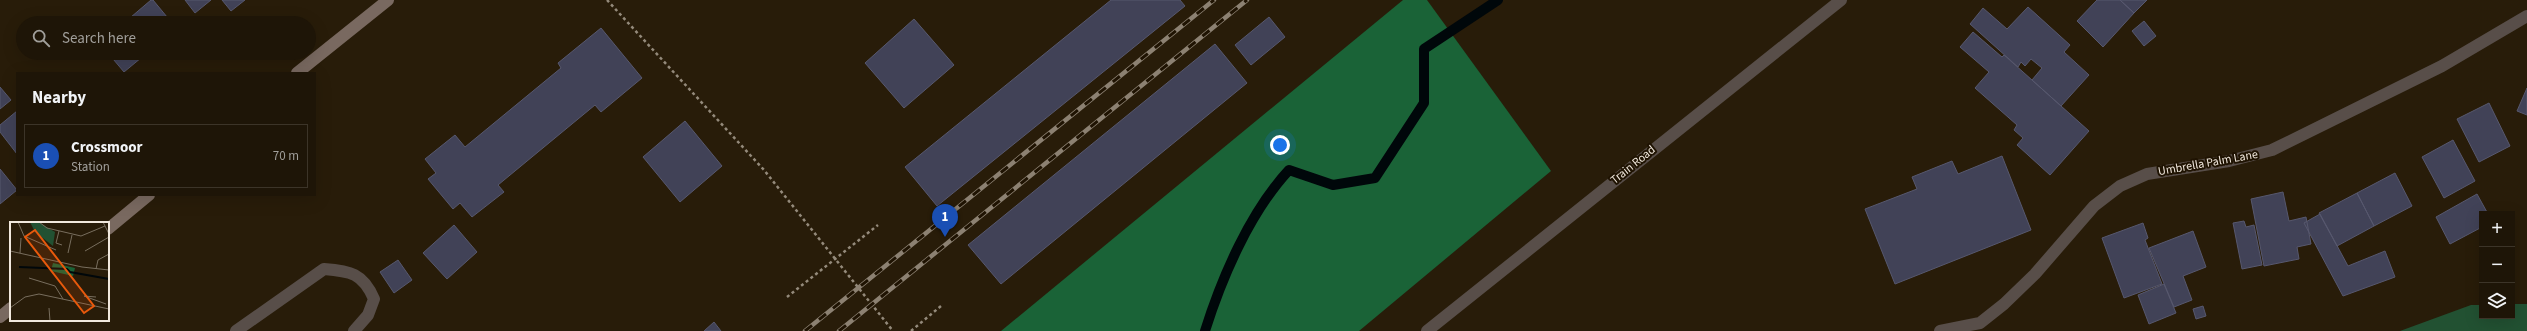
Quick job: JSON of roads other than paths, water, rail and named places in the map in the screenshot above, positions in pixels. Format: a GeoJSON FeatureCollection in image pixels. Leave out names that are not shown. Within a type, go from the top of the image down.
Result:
{"type":"FeatureCollection","features":[{"type":"Feature","properties":{"kind":"street"},"geometry":{"type":"LineString","coordinates":[[316,58],[388,0]]}},
{"type":"Feature","properties":{"kind":"street","name":"Train Road"},"geometry":{"type":"LineString","coordinates":[[1427,331],[1841,0]]}},
{"type":"Feature","properties":{"kind":"street","name":"Umbrella Palm Lane"},"geometry":{"type":"LineString","coordinates":[[1940,331],[1980,322],[2004,304],[2035,274],[2094,206],[2120,186],[2147,174],[2230,161],[2272,150],[2442,66],[2527,16]]}},
{"type":"Feature","properties":{"kind":"street"},"geometry":{"type":"LineString","coordinates":[[298,72],[313,60]]}},
{"type":"Feature","properties":{"kind":"street"},"geometry":{"type":"LineString","coordinates":[[109,227],[148,196]]}},
{"type":"Feature","properties":{"kind":"street"},"geometry":{"type":"LineString","coordinates":[[236,331],[324,269],[348,271],[361,278],[370,288],[374,299],[368,315],[354,331]]}},
{"type":"Feature","properties":{"kind":"street"},"geometry":{"type":"LineString","coordinates":[[0,317],[10,309]]}},
{"type":"Feature","properties":{"kind":"waterway"},"geometry":{"type":"LineString","coordinates":[[1205,331],[1220,289],[1239,246],[1262,205],[1289,170],[1333,185],[1375,178],[1424,103],[1424,49],[1498,0]]}},
{"type":"Feature","properties":{"kind":"railway"},"geometry":{"type":"LineString","coordinates":[[805,331],[1214,0]]}},
{"type":"Feature","properties":{"kind":"railway"},"geometry":{"type":"LineString","coordinates":[[839,331],[1247,0]]}},
{"type":"Feature","properties":{"kind":"place","name":"Crossmoor"},"geometry":{"type":"Point","coordinates":[945,237]}}]}
